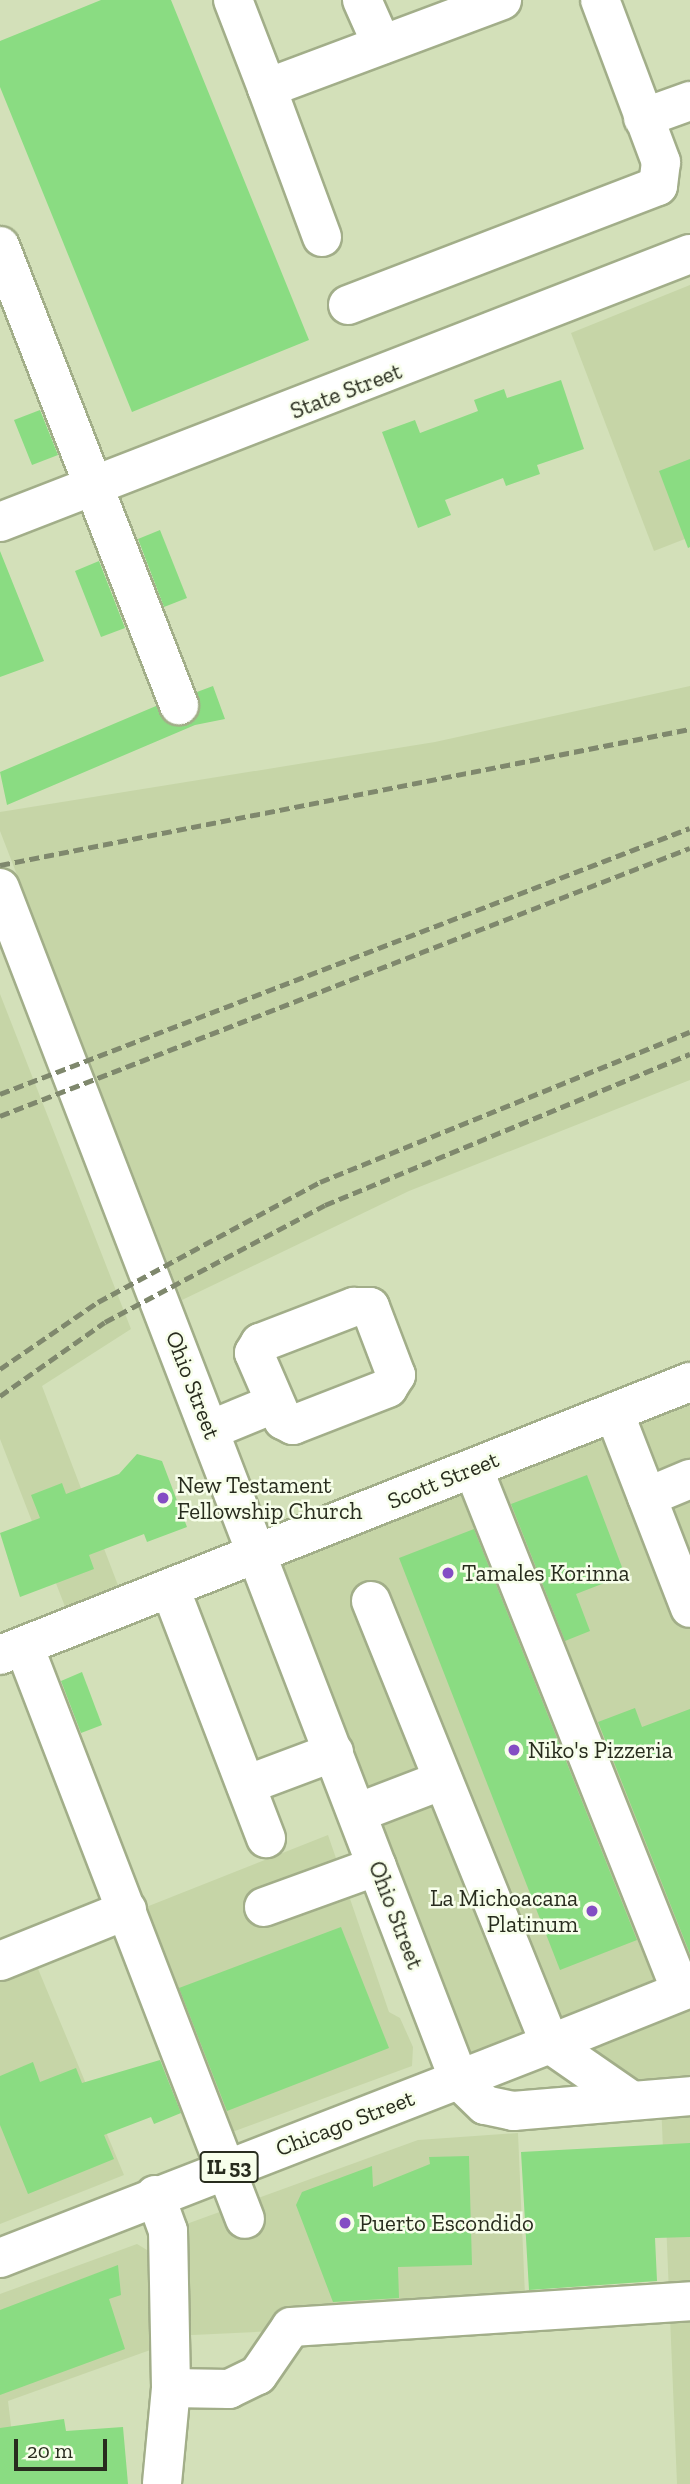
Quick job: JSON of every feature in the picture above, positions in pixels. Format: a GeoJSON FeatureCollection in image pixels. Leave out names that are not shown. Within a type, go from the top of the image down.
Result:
{"type":"FeatureCollection","features":[{"type":"Feature","properties":{"kind":"street"},"geometry":{"type":"LineString","coordinates":[[233,0],[322,237]]}},
{"type":"Feature","properties":{"kind":"street"},"geometry":{"type":"LineString","coordinates":[[362,0],[382,45]]}},
{"type":"Feature","properties":{"kind":"street"},"geometry":{"type":"LineString","coordinates":[[267,88],[502,0]]}},
{"type":"Feature","properties":{"kind":"street"},"geometry":{"type":"LineString","coordinates":[[348,305],[658,186],[661,162],[600,0]]}},
{"type":"Feature","properties":{"kind":"street"},"geometry":{"type":"LineString","coordinates":[[643,118],[690,101]]}},
{"type":"Feature","properties":{"kind":"street"},"geometry":{"type":"LineString","coordinates":[[0,246],[179,705]]}},
{"type":"Feature","properties":{"kind":"street","name":"State Street"},"geometry":{"type":"LineString","coordinates":[[0,522],[690,254]]}},
{"type":"Feature","properties":{"kind":"street","name":"Ohio Street"},"geometry":{"type":"LineString","coordinates":[[0,888],[459,2080]]}},
{"type":"Feature","properties":{"kind":"street","name":"Scott Street"},"geometry":{"type":"LineString","coordinates":[[12,1650],[690,1382]]}},
{"type":"Feature","properties":{"kind":"street"},"geometry":{"type":"LineString","coordinates":[[210,1430],[273,1404]]}},
{"type":"Feature","properties":{"kind":"street"},"geometry":{"type":"LineString","coordinates":[[614,1412],[690,1608]]}},
{"type":"Feature","properties":{"kind":"street"},"geometry":{"type":"LineString","coordinates":[[473,1468],[686,1990]]}},
{"type":"Feature","properties":{"kind":"street"},"geometry":{"type":"LineString","coordinates":[[647,1497],[690,1479]]}},
{"type":"Feature","properties":{"kind":"street"},"geometry":{"type":"LineString","coordinates":[[170,1588],[266,1838]]}},
{"type":"Feature","properties":{"kind":"street"},"geometry":{"type":"LineString","coordinates":[[371,1601],[550,2044],[631,2100]]}},
{"type":"Feature","properties":{"kind":"street"},"geometry":{"type":"LineString","coordinates":[[12,1650],[127,1910],[245,2219]]}},
{"type":"Feature","properties":{"kind":"street"},"geometry":{"type":"LineString","coordinates":[[246,1784],[334,1752]]}},
{"type":"Feature","properties":{"kind":"street"},"geometry":{"type":"LineString","coordinates":[[357,1813],[443,1780]]}},
{"type":"Feature","properties":{"kind":"street"},"geometry":{"type":"LineString","coordinates":[[264,1907],[377,1866]]}},
{"type":"Feature","properties":{"kind":"street"},"geometry":{"type":"LineString","coordinates":[[0,1961],[127,1910]]}},
{"type":"Feature","properties":{"kind":"street","name":"Chicago Street"},"geometry":{"type":"LineString","coordinates":[[1,2256],[686,1990]]}},
{"type":"Feature","properties":{"kind":"street"},"geometry":{"type":"LineString","coordinates":[[459,2080],[485,2105],[513,2111],[690,2096]]}},
{"type":"Feature","properties":{"kind":"street"},"geometry":{"type":"LineString","coordinates":[[155,2195],[167,2231],[171,2388],[162,2484]]}},
{"type":"Feature","properties":{"kind":"street"},"geometry":{"type":"LineString","coordinates":[[171,2388],[229,2389],[258,2375],[291,2327],[690,2301]]}},
{"type":"Feature","properties":{"kind":"shaded area"},"geometry":{"type":"Polygon","coordinates":[[[690,285],[690,537],[654,551],[571,333],[690,285]]]}},
{"type":"Feature","properties":{"kind":"shaded area"},"geometry":{"type":"Polygon","coordinates":[[[690,686],[690,1080],[409,1191],[182,1300],[0,831],[0,812],[435,742],[690,686]]]}},
{"type":"Feature","properties":{"kind":"shaded area"},"geometry":{"type":"Polygon","coordinates":[[[0,994],[131,1329],[42,1386],[124,1601],[71,1622],[0,1439],[0,994]]]}},
{"type":"Feature","properties":{"kind":"shaded area"},"geometry":{"type":"Polygon","coordinates":[[[690,1382],[690,1987],[460,2077],[258,1550],[690,1382]]]}},
{"type":"Feature","properties":{"kind":"shaded area"},"geometry":{"type":"Polygon","coordinates":[[[328,1835],[389,2012],[400,2018],[413,2047],[412,2066],[213,2139],[126,1915],[328,1835]]]}},
{"type":"Feature","properties":{"kind":"shaded area"},"geometry":{"type":"Polygon","coordinates":[[[31,1952],[124,2175],[0,2224],[0,1964],[31,1952]]]}},
{"type":"Feature","properties":{"kind":"shaded area"},"geometry":{"type":"Polygon","coordinates":[[[690,1991],[690,2095],[633,2098],[553,2045],[690,1991]]]}},
{"type":"Feature","properties":{"kind":"shaded area"},"geometry":{"type":"Polygon","coordinates":[[[690,2100],[690,2484],[677,2484],[661,2102],[690,2100]]]}},
{"type":"Feature","properties":{"kind":"shaded area"},"geometry":{"type":"Polygon","coordinates":[[[518,2133],[526,2319],[172,2336],[170,2230],[418,2140],[518,2133]]]}},
{"type":"Feature","properties":{"kind":"shaded area"},"geometry":{"type":"Polygon","coordinates":[[[137,2244],[152,2253],[167,2344],[8,2401],[18,2484],[0,2484],[0,2294],[137,2244]]]}},
{"type":"Feature","properties":{"kind":"building"},"geometry":{"type":"Polygon","coordinates":[[[101,0],[171,0],[309,340],[132,412],[0,87],[0,41],[101,0]]]}},
{"type":"Feature","properties":{"kind":"building"},"geometry":{"type":"Polygon","coordinates":[[[561,380],[584,449],[537,465],[540,474],[506,486],[503,478],[445,500],[451,515],[418,528],[382,432],[415,420],[420,433],[478,411],[474,400],[504,389],[507,398],[561,380]]]}},
{"type":"Feature","properties":{"kind":"building"},"geometry":{"type":"Polygon","coordinates":[[[40,410],[58,455],[32,465],[14,420],[40,410]]]}},
{"type":"Feature","properties":{"kind":"building"},"geometry":{"type":"Polygon","coordinates":[[[690,459],[690,547],[688,548],[659,471],[690,459]]]}},
{"type":"Feature","properties":{"kind":"building"},"geometry":{"type":"Polygon","coordinates":[[[160,530],[187,598],[164,607],[138,539],[160,530]]]}},
{"type":"Feature","properties":{"kind":"building"},"geometry":{"type":"Polygon","coordinates":[[[0,551],[44,661],[0,677],[0,551]]]}},
{"type":"Feature","properties":{"kind":"building"},"geometry":{"type":"Polygon","coordinates":[[[99,561],[125,628],[101,637],[75,571],[99,561]]]}},
{"type":"Feature","properties":{"kind":"building"},"geometry":{"type":"Polygon","coordinates":[[[213,686],[225,719],[195,725],[7,805],[0,772],[156,706],[166,722],[188,725],[200,709],[197,692],[213,686]]]}},
{"type":"Feature","properties":{"kind":"building"},"geometry":{"type":"Polygon","coordinates":[[[137,1454],[162,1461],[187,1527],[147,1542],[144,1534],[89,1555],[94,1569],[20,1597],[0,1533],[40,1518],[31,1495],[62,1483],[66,1494],[119,1474],[137,1454]]]}},
{"type":"Feature","properties":{"kind":"building"},"geometry":{"type":"Polygon","coordinates":[[[587,1475],[625,1575],[576,1594],[590,1631],[565,1641],[511,1504],[587,1475]]]}},
{"type":"Feature","properties":{"kind":"building"},"geometry":{"type":"Polygon","coordinates":[[[474,1529],[637,1940],[560,1970],[399,1558],[474,1529]]]}},
{"type":"Feature","properties":{"kind":"building"},"geometry":{"type":"Polygon","coordinates":[[[82,1672],[102,1725],[81,1733],[61,1681],[82,1672]]]}},
{"type":"Feature","properties":{"kind":"building"},"geometry":{"type":"Polygon","coordinates":[[[635,1708],[642,1727],[690,1709],[690,1954],[598,1722],[635,1708]]]}},
{"type":"Feature","properties":{"kind":"building"},"geometry":{"type":"Polygon","coordinates":[[[341,1927],[389,2048],[227,2111],[179,1988],[341,1927]]]}},
{"type":"Feature","properties":{"kind":"building"},"geometry":{"type":"Polygon","coordinates":[[[160,2060],[181,2113],[154,2124],[151,2117],[104,2135],[114,2159],[28,2194],[0,2125],[0,2076],[33,2062],[40,2082],[76,2068],[82,2083],[160,2060]]]}},
{"type":"Feature","properties":{"kind":"building"},"geometry":{"type":"Polygon","coordinates":[[[690,2143],[690,2237],[655,2238],[657,2281],[529,2290],[521,2152],[690,2143]]]}},
{"type":"Feature","properties":{"kind":"building"},"geometry":{"type":"Polygon","coordinates":[[[469,2156],[472,2265],[398,2267],[399,2298],[333,2302],[296,2205],[302,2192],[372,2166],[373,2187],[430,2164],[429,2157],[469,2156]]]}},
{"type":"Feature","properties":{"kind":"building"},"geometry":{"type":"Polygon","coordinates":[[[118,2265],[121,2295],[109,2299],[125,2349],[0,2395],[0,2310],[118,2265]]]}},
{"type":"Feature","properties":{"kind":"building"},"geometry":{"type":"Polygon","coordinates":[[[64,2419],[66,2431],[123,2427],[128,2484],[0,2484],[0,2428],[64,2419]]]}},
{"type":"Feature","properties":{"kind":"railway"},"geometry":{"type":"LineString","coordinates":[[0,865],[690,729]]}},
{"type":"Feature","properties":{"kind":"railway"},"geometry":{"type":"LineString","coordinates":[[0,1094],[690,828]]}},
{"type":"Feature","properties":{"kind":"railway"},"geometry":{"type":"LineString","coordinates":[[0,1116],[690,848]]}},
{"type":"Feature","properties":{"kind":"railway"},"geometry":{"type":"LineString","coordinates":[[0,1369],[98,1302],[320,1182],[690,1032]]}},
{"type":"Feature","properties":{"kind":"railway"},"geometry":{"type":"LineString","coordinates":[[0,1396],[105,1322],[325,1205],[690,1054]]}},
{"type":"Feature","properties":{"kind":"place","name":"New Testament Fellowship Church"},"geometry":{"type":"Point","coordinates":[163,1498]}},
{"type":"Feature","properties":{"kind":"place","name":"Tamales Korinna"},"geometry":{"type":"Point","coordinates":[448,1573]}},
{"type":"Feature","properties":{"kind":"place","name":"Niko's Pizzeria"},"geometry":{"type":"Point","coordinates":[514,1750]}},
{"type":"Feature","properties":{"kind":"place","name":"La Michoacana Platinum"},"geometry":{"type":"Point","coordinates":[592,1911]}},
{"type":"Feature","properties":{"kind":"place","name":"Puerto Escondido"},"geometry":{"type":"Point","coordinates":[345,2223]}}]}
